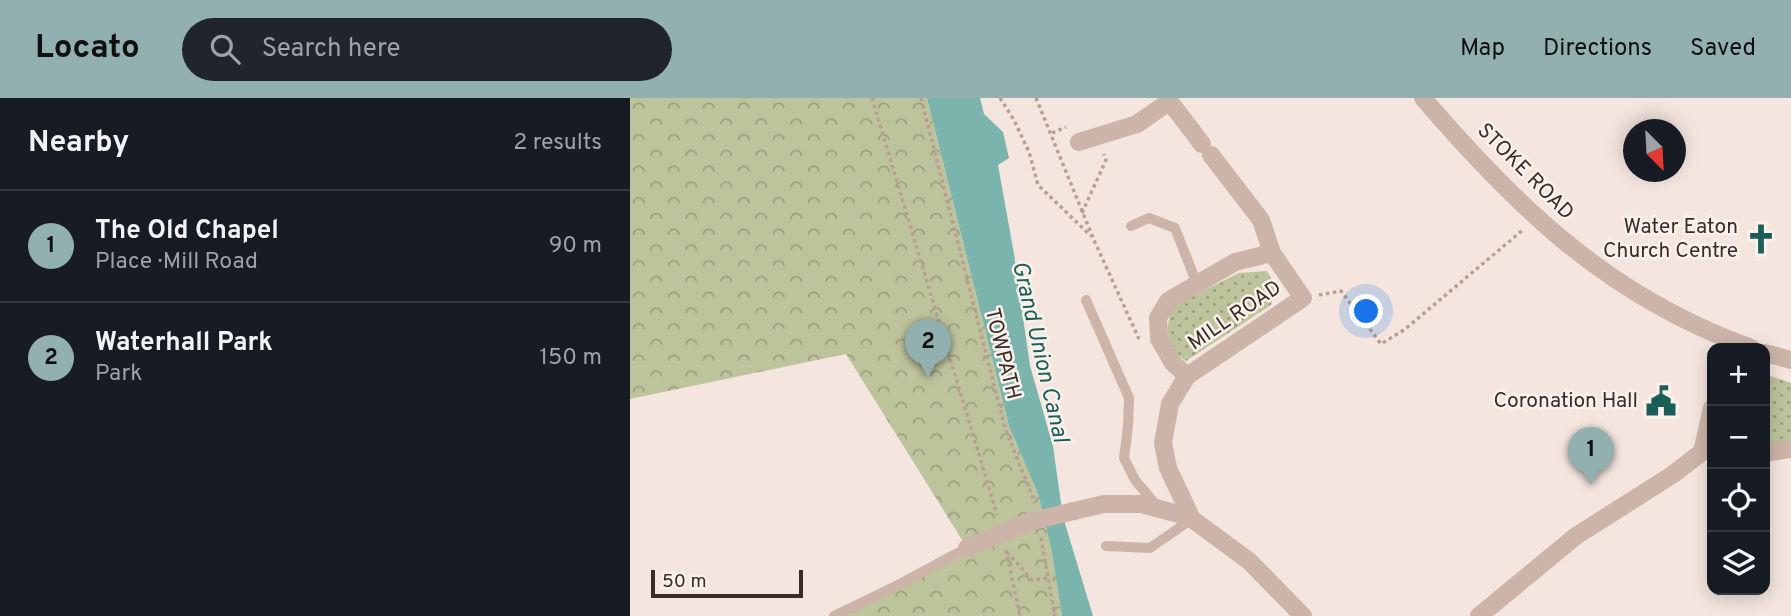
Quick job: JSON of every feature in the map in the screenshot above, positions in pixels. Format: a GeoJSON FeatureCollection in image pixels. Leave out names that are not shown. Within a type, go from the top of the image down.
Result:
{"type":"FeatureCollection","features":[{"type":"Feature","properties":{"kind":"street","name":"STOKE ROAD"},"geometry":{"type":"LineString","coordinates":[[1423,98],[1475,157],[1536,219],[1633,293],[1721,343]]}},
{"type":"Feature","properties":{"kind":"street"},"geometry":{"type":"LineString","coordinates":[[1079,142],[1138,124],[1169,100],[1261,220],[1272,253]]}},
{"type":"Feature","properties":{"kind":"street","name":"MILL ROAD"},"geometry":{"type":"LineString","coordinates":[[1187,376],[1173,363],[1159,339],[1158,318],[1168,301],[1235,262],[1272,253],[1303,298],[1187,376],[1170,404],[1163,443],[1168,468],[1191,518],[1249,561],[1303,616]]}},
{"type":"Feature","properties":{"kind":"street"},"geometry":{"type":"LineString","coordinates":[[1770,354],[1791,360]]}},
{"type":"Feature","properties":{"kind":"street"},"geometry":{"type":"LineString","coordinates":[[1770,452],[1791,449]]}},
{"type":"Feature","properties":{"kind":"street"},"geometry":{"type":"LineString","coordinates":[[1479,616],[1577,536],[1707,455]]}},
{"type":"Feature","properties":{"kind":"street"},"geometry":{"type":"LineString","coordinates":[[967,548],[1004,542],[1035,521],[1104,504],[1141,504],[1191,518]]}},
{"type":"Feature","properties":{"kind":"lane"},"geometry":{"type":"LineString","coordinates":[[1131,226],[1149,218],[1175,228],[1197,284]]}},
{"type":"Feature","properties":{"kind":"lane"},"geometry":{"type":"LineString","coordinates":[[1086,300],[1129,398],[1124,458],[1135,480],[1159,508]]}},
{"type":"Feature","properties":{"kind":"lane"},"geometry":{"type":"LineString","coordinates":[[1106,546],[1150,548],[1191,518]]}},
{"type":"Feature","properties":{"kind":"lane"},"geometry":{"type":"LineString","coordinates":[[834,616],[967,548]]}},
{"type":"Feature","properties":{"kind":"path"},"geometry":{"type":"LineString","coordinates":[[872,98],[1004,542],[1020,616]]}},
{"type":"Feature","properties":{"kind":"path","name":"TOWPATH"},"geometry":{"type":"LineString","coordinates":[[921,98],[1005,428],[1034,498],[1035,521],[1055,616]]}},
{"type":"Feature","properties":{"kind":"path"},"geometry":{"type":"LineString","coordinates":[[1000,98],[1029,152],[1038,185],[1093,238]]}},
{"type":"Feature","properties":{"kind":"path"},"geometry":{"type":"LineString","coordinates":[[1036,98],[1093,238],[1142,345]]}},
{"type":"Feature","properties":{"kind":"path"},"geometry":{"type":"LineString","coordinates":[[1303,298],[1341,291],[1381,344],[1404,330],[1536,219]]}},
{"type":"Feature","properties":{"kind":"path"},"geometry":{"type":"LineString","coordinates":[[1004,542],[1032,580],[1048,578]]}},
{"type":"Feature","properties":{"kind":"green space"},"geometry":{"type":"Polygon","coordinates":[[[630,98],[927,98],[1009,426],[1038,494],[1051,548],[1062,616],[834,616],[967,548],[846,354],[630,399],[630,98]]]}},
{"type":"Feature","properties":{"kind":"green space"},"geometry":{"type":"Polygon","coordinates":[[[1267,271],[1276,288],[1271,305],[1186,361],[1178,355],[1169,343],[1167,331],[1172,306],[1239,273],[1267,271]]]}},
{"type":"Feature","properties":{"kind":"green space"},"geometry":{"type":"Polygon","coordinates":[[[1770,376],[1791,383],[1791,441],[1770,443],[1770,376]]]}},
{"type":"Feature","properties":{"kind":"water"},"geometry":{"type":"Polygon","coordinates":[[[927,98],[980,98],[984,114],[1003,132],[1009,158],[998,165],[1030,366],[1053,446],[1063,517],[1093,616],[1062,616],[1051,548],[1038,494],[1009,426],[927,98]]]}},
{"type":"Feature","properties":{"kind":"place","name":"Water Eaton Church Centre"},"geometry":{"type":"Point","coordinates":[1761,239]}},
{"type":"Feature","properties":{"kind":"place","name":"Waterhall Park"},"geometry":{"type":"Point","coordinates":[928,377]}},
{"type":"Feature","properties":{"kind":"place","name":"Coronation Hall"},"geometry":{"type":"Point","coordinates":[1661,401]}},
{"type":"Feature","properties":{"kind":"place","name":"The Old Chapel"},"geometry":{"type":"Point","coordinates":[1591,485]}},
{"type":"Feature","properties":{"kind":"water label","name":"Grand Union Canal"},"geometry":{"type":"Point","coordinates":[1039,352]}}]}
